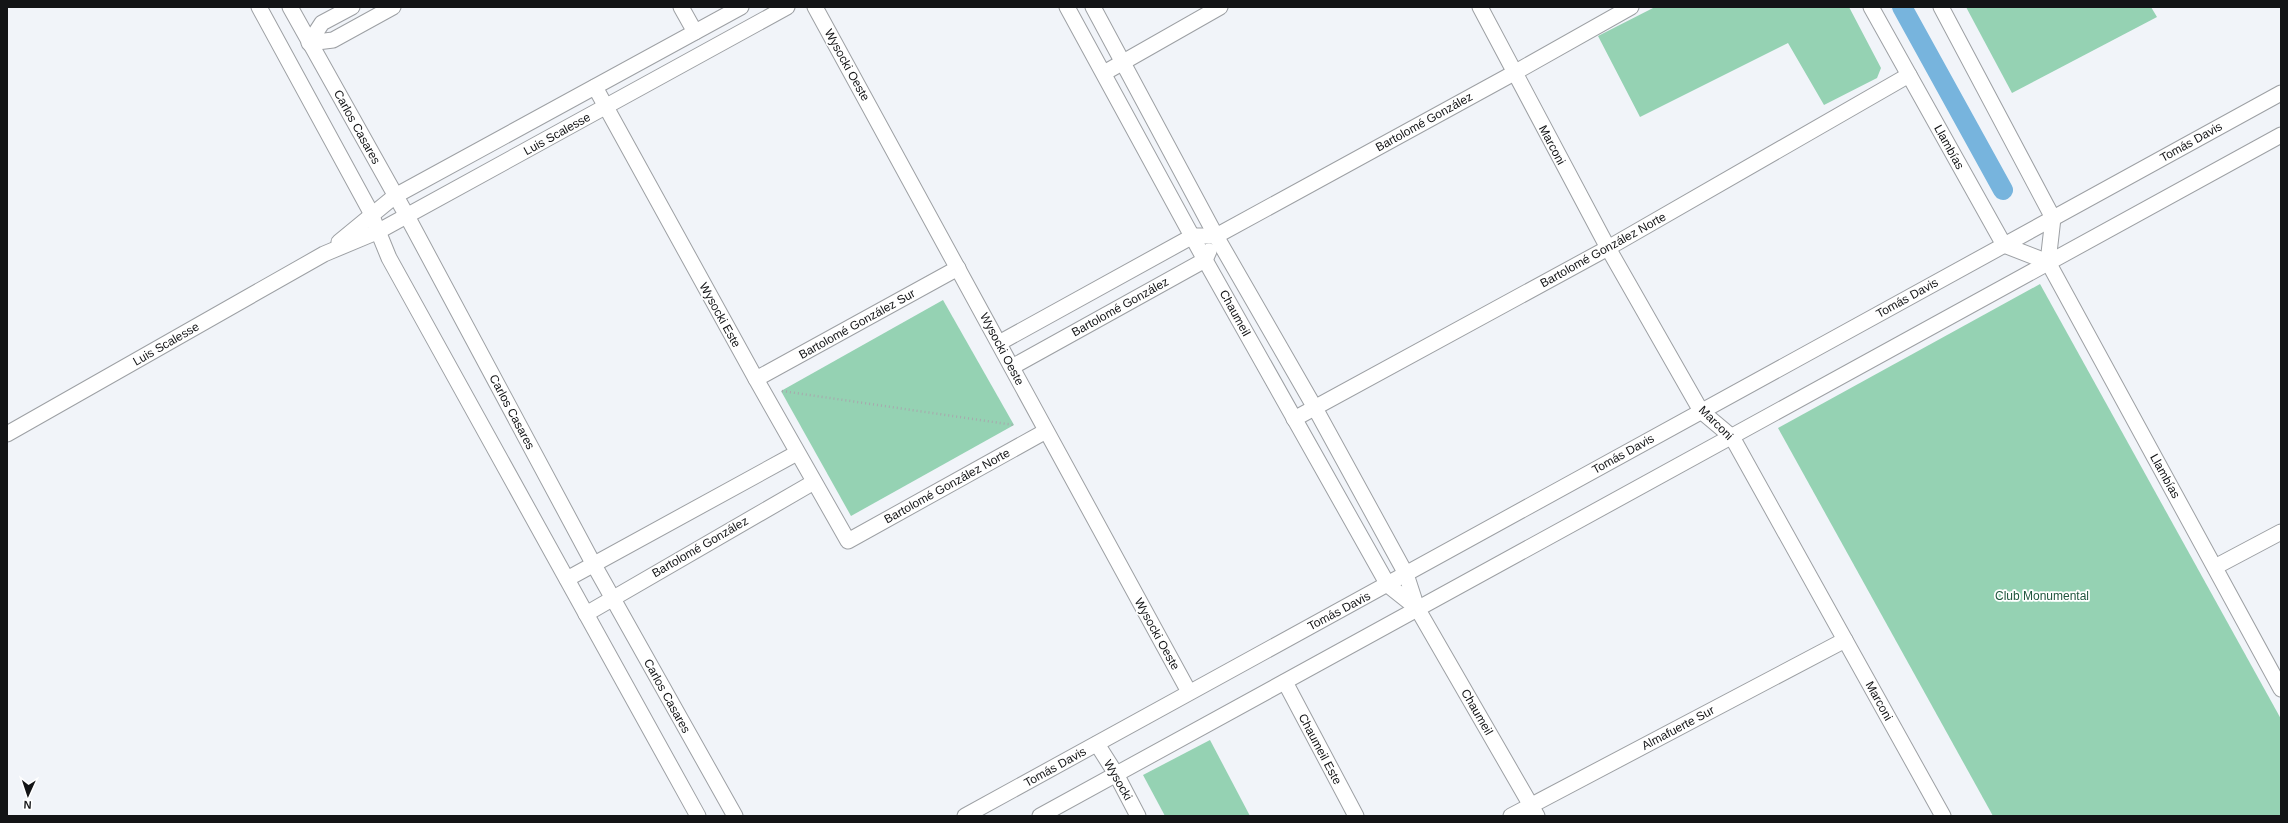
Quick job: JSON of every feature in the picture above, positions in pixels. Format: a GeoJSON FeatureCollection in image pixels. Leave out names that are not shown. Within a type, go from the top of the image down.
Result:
{"type":"FeatureCollection","features":[{"type":"Feature","properties":{"kind":"street"},"geometry":{"type":"LineString","coordinates":[[259,7],[372,216],[390,258],[698,816]]}},
{"type":"Feature","properties":{"kind":"street","name":"Carlos Casares"},"geometry":{"type":"LineString","coordinates":[[290,7],[407,216],[594,565],[734,816]]}},
{"type":"Feature","properties":{"kind":"street"},"geometry":{"type":"LineString","coordinates":[[309,43],[322,23],[352,7]]}},
{"type":"Feature","properties":{"kind":"street"},"geometry":{"type":"LineString","coordinates":[[309,43],[333,40],[393,7]]}},
{"type":"Feature","properties":{"kind":"street"},"geometry":{"type":"LineString","coordinates":[[681,7],[695,32]]}},
{"type":"Feature","properties":{"kind":"street","name":"Luis Scalesse"},"geometry":{"type":"LineString","coordinates":[[324,254],[395,196],[741,7]]}},
{"type":"Feature","properties":{"kind":"street","name":"Luis Scalesse"},"geometry":{"type":"LineString","coordinates":[[7,434],[324,254],[379,231],[787,7]]}},
{"type":"Feature","properties":{"kind":"street","name":"Wysocki Oeste"},"geometry":{"type":"LineString","coordinates":[[815,7],[1189,692]]}},
{"type":"Feature","properties":{"kind":"street","name":"Chaumeil"},"geometry":{"type":"LineString","coordinates":[[1067,7],[1205,260],[1388,584],[1418,608]]}},
{"type":"Feature","properties":{"kind":"street","name":"Chaumeil"},"geometry":{"type":"LineString","coordinates":[[1093,7],[1216,236],[1315,408],[1406,574],[1418,608],[1534,810]]}},
{"type":"Feature","properties":{"kind":"street"},"geometry":{"type":"LineString","coordinates":[[1104,73],[1220,7]]}},
{"type":"Feature","properties":{"kind":"street","name":"Marconi"},"geometry":{"type":"LineString","coordinates":[[1480,7],[1514,74],[1608,248],[1700,410],[1732,437],[1943,816]]}},
{"type":"Feature","properties":{"kind":"street","name":"Bartolomé González"},"geometry":{"type":"LineString","coordinates":[[999,343],[1192,236],[1216,236],[1514,74],[1631,7]]}},
{"type":"Feature","properties":{"kind":"street","name":"Llambías"},"geometry":{"type":"LineString","coordinates":[[1871,7],[2004,245]]}},
{"type":"Feature","properties":{"kind":"street"},"geometry":{"type":"LineString","coordinates":[[1941,7],[2053,218],[2048,262]]}},
{"type":"Feature","properties":{"kind":"street","name":"Bartolomé González Norte"},"geometry":{"type":"LineString","coordinates":[[1294,419],[1608,248],[1909,75]]}},
{"type":"Feature","properties":{"kind":"street","name":"Wysocki Este"},"geometry":{"type":"LineString","coordinates":[[595,87],[797,453],[848,541]]}},
{"type":"Feature","properties":{"kind":"street","name":"Tomás Davis"},"geometry":{"type":"LineString","coordinates":[[965,816],[1388,584],[1700,410],[2281,93]]}},
{"type":"Feature","properties":{"kind":"street"},"geometry":{"type":"LineString","coordinates":[[1040,816],[2281,135]]}},
{"type":"Feature","properties":{"kind":"street"},"geometry":{"type":"LineString","coordinates":[[1205,260],[1216,236]]}},
{"type":"Feature","properties":{"kind":"street"},"geometry":{"type":"LineString","coordinates":[[2004,245],[2048,262]]}},
{"type":"Feature","properties":{"kind":"street","name":"Bartolomé González"},"geometry":{"type":"LineString","coordinates":[[1012,367],[1205,260]]}},
{"type":"Feature","properties":{"kind":"street","name":"Llambías"},"geometry":{"type":"LineString","coordinates":[[2048,262],[2281,689]]}},
{"type":"Feature","properties":{"kind":"street","name":"Bartolomé González Sur"},"geometry":{"type":"LineString","coordinates":[[756,379],[958,268]]}},
{"type":"Feature","properties":{"kind":"street","name":"Bartolomé González Norte"},"geometry":{"type":"LineString","coordinates":[[848,541],[1046,431]]}},
{"type":"Feature","properties":{"kind":"street"},"geometry":{"type":"LineString","coordinates":[[567,579],[797,453]]}},
{"type":"Feature","properties":{"kind":"street","name":"Bartolomé González"},"geometry":{"type":"LineString","coordinates":[[586,614],[612,597],[814,482]]}},
{"type":"Feature","properties":{"kind":"street"},"geometry":{"type":"LineString","coordinates":[[2215,567],[2281,532]]}},
{"type":"Feature","properties":{"kind":"street","name":"Almafuerte Sur"},"geometry":{"type":"LineString","coordinates":[[1511,816],[1534,810],[1845,640]]}},
{"type":"Feature","properties":{"kind":"street","name":"Chaumeil Este"},"geometry":{"type":"LineString","coordinates":[[1285,682],[1356,816]]}},
{"type":"Feature","properties":{"kind":"street","name":"Wysocki"},"geometry":{"type":"LineString","coordinates":[[1096,744],[1116,774],[1138,816]]}},
{"type":"Feature","properties":{"kind":"path"},"geometry":{"type":"LineString","coordinates":[[781,391],[1014,425]]}},
{"type":"Feature","properties":{"kind":"green space"},"geometry":{"type":"Polygon","coordinates":[[[1655,7],[1849,7],[1881,68],[1877,78],[1824,105],[1788,43],[1640,117],[1598,36],[1655,7]]]}},
{"type":"Feature","properties":{"kind":"green space"},"geometry":{"type":"Polygon","coordinates":[[[1966,7],[2151,7],[2157,17],[2012,93],[1966,7]]]}},
{"type":"Feature","properties":{"kind":"green space","name":"Club Monumental"},"geometry":{"type":"Polygon","coordinates":[[[2040,284],[2281,719],[2281,816],[1993,816],[1778,428],[2040,284]]]}},
{"type":"Feature","properties":{"kind":"green space"},"geometry":{"type":"Polygon","coordinates":[[[943,300],[1014,425],[851,516],[781,391],[943,300]]]}},
{"type":"Feature","properties":{"kind":"green space"},"geometry":{"type":"Polygon","coordinates":[[[1210,740],[1250,816],[1165,816],[1143,775],[1210,740]]]}},
{"type":"Feature","properties":{"kind":"waterway"},"geometry":{"type":"LineString","coordinates":[[1902,7],[2003,190]]}}]}
